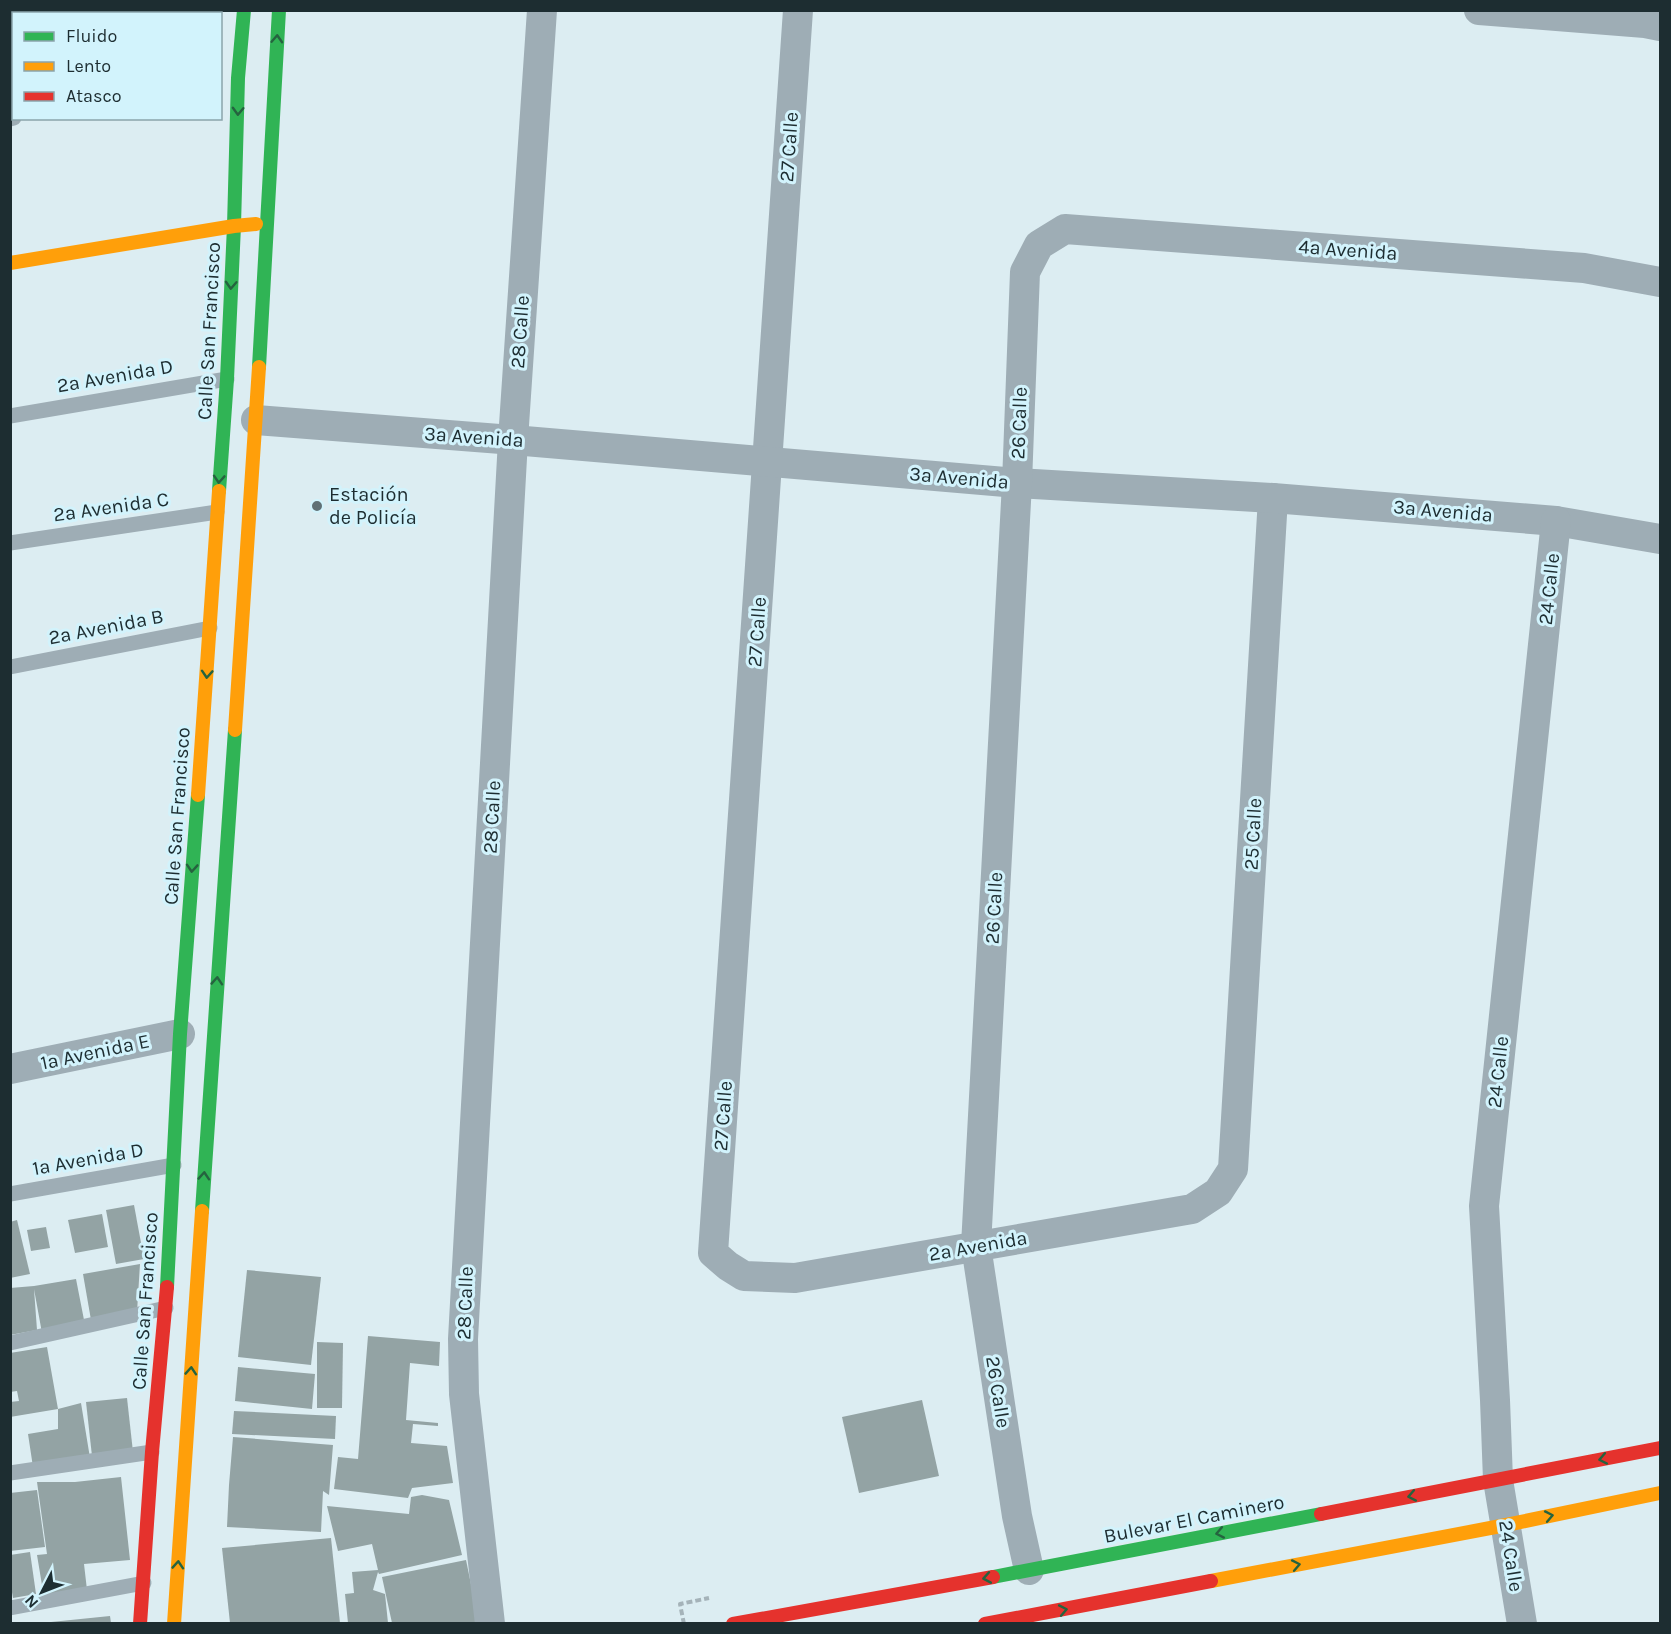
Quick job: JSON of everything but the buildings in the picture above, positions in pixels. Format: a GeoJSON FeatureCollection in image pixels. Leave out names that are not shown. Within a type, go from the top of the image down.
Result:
{"type":"FeatureCollection","features":[{"type":"Feature","properties":{"kind":"street","name":"Calle San Francisco"},"geometry":{"type":"LineString","coordinates":[[140,1623],[165,1308],[180,1034],[227,379],[238,78],[244,10]]}},
{"type":"Feature","properties":{"kind":"street"},"geometry":{"type":"LineString","coordinates":[[174,1623],[256,420],[279,10]]}},
{"type":"Feature","properties":{"kind":"street","name":"28 Calle"},"geometry":{"type":"LineString","coordinates":[[490,1623],[464,1394],[463,1339],[513,440],[542,10]]}},
{"type":"Feature","properties":{"kind":"street","name":"27 Calle"},"geometry":{"type":"LineString","coordinates":[[713,1253],[798,10]]}},
{"type":"Feature","properties":{"kind":"street"},"geometry":{"type":"LineString","coordinates":[[1479,10],[1660,26]]}},
{"type":"Feature","properties":{"kind":"street"},"geometry":{"type":"LineString","coordinates":[[10,263],[234,226],[267,224]]}},
{"type":"Feature","properties":{"kind":"street","name":"4a Avenida"},"geometry":{"type":"LineString","coordinates":[[1039,245],[1065,229],[1584,268],[1660,282]]}},
{"type":"Feature","properties":{"kind":"street","name":"26 Calle"},"geometry":{"type":"LineString","coordinates":[[1029,1570],[1017,1516],[975,1246],[1017,483],[1025,272],[1039,245]]}},
{"type":"Feature","properties":{"kind":"street","name":"3a Avenida"},"geometry":{"type":"LineString","coordinates":[[256,420],[1017,483],[1273,498],[1557,520],[1660,539]]}},
{"type":"Feature","properties":{"kind":"street","name":"25 Calle"},"geometry":{"type":"LineString","coordinates":[[1233,1169],[1273,498]]}},
{"type":"Feature","properties":{"kind":"street","name":"24 Calle"},"geometry":{"type":"LineString","coordinates":[[1522,1623],[1498,1480],[1484,1206],[1557,520]]}},
{"type":"Feature","properties":{"kind":"street","name":"1a Avenida E"},"geometry":{"type":"LineString","coordinates":[[10,1069],[180,1034]]}},
{"type":"Feature","properties":{"kind":"street","name":"2a Avenida"},"geometry":{"type":"LineString","coordinates":[[713,1253],[744,1276],[795,1278],[1192,1209],[1218,1192],[1233,1169]]}},
{"type":"Feature","properties":{"kind":"street","name":"Bulevar El Caminero"},"geometry":{"type":"LineString","coordinates":[[734,1623],[1029,1570],[1660,1448]]}},
{"type":"Feature","properties":{"kind":"street"},"geometry":{"type":"LineString","coordinates":[[990,1623],[1660,1494]]}},
{"type":"Feature","properties":{"kind":"lane"},"geometry":{"type":"LineString","coordinates":[[222,81],[238,78]]}},
{"type":"Feature","properties":{"kind":"lane","name":"2a Avenida D"},"geometry":{"type":"LineString","coordinates":[[10,416],[227,379]]}},
{"type":"Feature","properties":{"kind":"lane","name":"2a Avenida C"},"geometry":{"type":"LineString","coordinates":[[10,543],[217,512]]}},
{"type":"Feature","properties":{"kind":"lane","name":"2a Avenida B"},"geometry":{"type":"LineString","coordinates":[[10,667],[210,628]]}},
{"type":"Feature","properties":{"kind":"lane","name":"1a Avenida D"},"geometry":{"type":"LineString","coordinates":[[10,1194],[174,1165]]}},
{"type":"Feature","properties":{"kind":"lane"},"geometry":{"type":"LineString","coordinates":[[10,1343],[165,1308]]}},
{"type":"Feature","properties":{"kind":"lane"},"geometry":{"type":"LineString","coordinates":[[10,1473],[152,1452]]}},
{"type":"Feature","properties":{"kind":"lane"},"geometry":{"type":"LineString","coordinates":[[10,1608],[144,1583]]}},
{"type":"Feature","properties":{"kind":"path"},"geometry":{"type":"LineString","coordinates":[[684,1623],[680,1604],[712,1597]]}},
{"type":"Feature","properties":{"kind":"traffic: fast"},"geometry":{"type":"LineString","coordinates":[[219,491],[227,379],[238,78],[244,10]]}},
{"type":"Feature","properties":{"kind":"traffic: fast"},"geometry":{"type":"LineString","coordinates":[[259,367],[279,10]]}},
{"type":"Feature","properties":{"kind":"traffic: fast"},"geometry":{"type":"LineString","coordinates":[[202,1211],[235,730]]}},
{"type":"Feature","properties":{"kind":"traffic: fast"},"geometry":{"type":"LineString","coordinates":[[167,1287],[180,1034],[198,795]]}},
{"type":"Feature","properties":{"kind":"traffic: fast"},"geometry":{"type":"LineString","coordinates":[[993,1577],[1321,1514]]}},
{"type":"Feature","properties":{"kind":"traffic: slow"},"geometry":{"type":"LineString","coordinates":[[10,263],[256,224]]}},
{"type":"Feature","properties":{"kind":"traffic: slow"},"geometry":{"type":"LineString","coordinates":[[235,730],[259,367]]}},
{"type":"Feature","properties":{"kind":"traffic: slow"},"geometry":{"type":"LineString","coordinates":[[198,795],[219,491]]}},
{"type":"Feature","properties":{"kind":"traffic: slow"},"geometry":{"type":"LineString","coordinates":[[174,1624],[202,1211]]}},
{"type":"Feature","properties":{"kind":"traffic: slow"},"geometry":{"type":"LineString","coordinates":[[1211,1581],[1660,1493]]}},
{"type":"Feature","properties":{"kind":"traffic: jam"},"geometry":{"type":"LineString","coordinates":[[140,1624],[167,1287]]}},
{"type":"Feature","properties":{"kind":"traffic: jam"},"geometry":{"type":"LineString","coordinates":[[1321,1514],[1660,1448]]}},
{"type":"Feature","properties":{"kind":"traffic: jam"},"geometry":{"type":"LineString","coordinates":[[733,1624],[993,1577]]}},
{"type":"Feature","properties":{"kind":"traffic: jam"},"geometry":{"type":"LineString","coordinates":[[985,1624],[1211,1581]]}},
{"type":"Feature","properties":{"kind":"place","name":"Estación de Policía"},"geometry":{"type":"Point","coordinates":[317,506]}}]}
